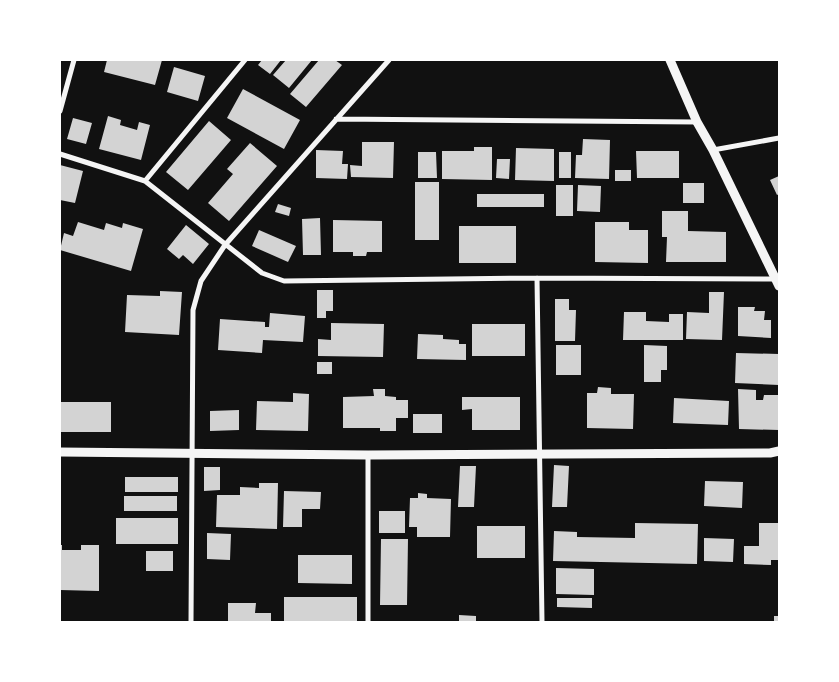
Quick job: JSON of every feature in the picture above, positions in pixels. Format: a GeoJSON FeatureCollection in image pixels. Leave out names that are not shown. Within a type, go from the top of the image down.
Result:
{"type":"FeatureCollection","features":[{"type":"Feature","properties":{"kind":"street"},"geometry":{"type":"LineString","coordinates":[[60,111],[74,60]]}},
{"type":"Feature","properties":{"kind":"street"},"geometry":{"type":"LineString","coordinates":[[145,181],[246,60]]}},
{"type":"Feature","properties":{"kind":"street"},"geometry":{"type":"LineString","coordinates":[[191,622],[193,310],[201,280],[225,245],[389,60]]}},
{"type":"Feature","properties":{"kind":"street"},"geometry":{"type":"LineString","coordinates":[[60,154],[145,181],[262,273],[284,281],[537,278],[778,282],[698,122],[670,60]]}},
{"type":"Feature","properties":{"kind":"street"},"geometry":{"type":"LineString","coordinates":[[336,119],[698,122]]}},
{"type":"Feature","properties":{"kind":"street"},"geometry":{"type":"LineString","coordinates":[[713,150],[779,138]]}},
{"type":"Feature","properties":{"kind":"street"},"geometry":{"type":"LineString","coordinates":[[537,278],[542,622]]}},
{"type":"Feature","properties":{"kind":"street"},"geometry":{"type":"LineString","coordinates":[[60,452],[368,455],[770,453],[779,451]]}},
{"type":"Feature","properties":{"kind":"street"},"geometry":{"type":"LineString","coordinates":[[368,455],[368,622]]}},
{"type":"Feature","properties":{"kind":"building"},"geometry":{"type":"Polygon","coordinates":[[[107,60],[162,60],[155,85],[104,72],[107,60]]]}},
{"type":"Feature","properties":{"kind":"building"},"geometry":{"type":"Polygon","coordinates":[[[262,60],[281,60],[270,74],[258,65],[262,60]]]}},
{"type":"Feature","properties":{"kind":"building"},"geometry":{"type":"Polygon","coordinates":[[[286,60],[312,60],[289,88],[273,75],[286,60]]]}},
{"type":"Feature","properties":{"kind":"building"},"geometry":{"type":"Polygon","coordinates":[[[319,60],[335,60],[342,65],[306,107],[290,94],[319,60]]]}},
{"type":"Feature","properties":{"kind":"building"},"geometry":{"type":"Polygon","coordinates":[[[174,67],[205,76],[198,101],[167,92],[174,67]]]}},
{"type":"Feature","properties":{"kind":"building"},"geometry":{"type":"Polygon","coordinates":[[[243,89],[300,120],[284,149],[227,118],[243,89]]]}},
{"type":"Feature","properties":{"kind":"building"},"geometry":{"type":"Polygon","coordinates":[[[108,116],[121,120],[120,125],[137,130],[139,122],[150,125],[141,160],[99,149],[108,116]]]}},
{"type":"Feature","properties":{"kind":"building"},"geometry":{"type":"Polygon","coordinates":[[[73,118],[92,123],[86,144],[67,139],[73,118]]]}},
{"type":"Feature","properties":{"kind":"building"},"geometry":{"type":"Polygon","coordinates":[[[209,121],[231,140],[188,190],[166,172],[209,121]]]}},
{"type":"Feature","properties":{"kind":"building"},"geometry":{"type":"Polygon","coordinates":[[[583,139],[610,140],[609,179],[575,178],[576,155],[582,155],[583,139]]]}},
{"type":"Feature","properties":{"kind":"building"},"geometry":{"type":"Polygon","coordinates":[[[362,142],[394,142],[393,178],[351,177],[350,165],[362,166],[362,142]]]}},
{"type":"Feature","properties":{"kind":"building"},"geometry":{"type":"Polygon","coordinates":[[[250,143],[277,166],[229,221],[208,203],[233,174],[227,169],[250,143]]]}},
{"type":"Feature","properties":{"kind":"building"},"geometry":{"type":"Polygon","coordinates":[[[474,147],[492,147],[492,180],[442,179],[442,151],[474,151],[474,147]]]}},
{"type":"Feature","properties":{"kind":"building"},"geometry":{"type":"Polygon","coordinates":[[[516,148],[554,149],[554,181],[515,180],[516,148]]]}},
{"type":"Feature","properties":{"kind":"building"},"geometry":{"type":"Polygon","coordinates":[[[316,150],[343,151],[342,164],[348,164],[347,179],[316,178],[316,150]]]}},
{"type":"Feature","properties":{"kind":"building"},"geometry":{"type":"Polygon","coordinates":[[[636,151],[679,151],[679,178],[637,178],[636,151]]]}},
{"type":"Feature","properties":{"kind":"building"},"geometry":{"type":"Polygon","coordinates":[[[418,152],[436,152],[437,178],[418,178],[418,152]]]}},
{"type":"Feature","properties":{"kind":"building"},"geometry":{"type":"Polygon","coordinates":[[[559,152],[571,152],[571,178],[559,178],[559,152]]]}},
{"type":"Feature","properties":{"kind":"building"},"geometry":{"type":"Polygon","coordinates":[[[497,159],[510,159],[509,179],[496,178],[497,159]]]}},
{"type":"Feature","properties":{"kind":"building"},"geometry":{"type":"Polygon","coordinates":[[[60,165],[83,171],[75,203],[60,200],[60,165]]]}},
{"type":"Feature","properties":{"kind":"building"},"geometry":{"type":"Polygon","coordinates":[[[615,170],[631,170],[631,181],[615,181],[615,170]]]}},
{"type":"Feature","properties":{"kind":"building"},"geometry":{"type":"Polygon","coordinates":[[[779,176],[779,194],[777,195],[770,180],[779,176]]]}},
{"type":"Feature","properties":{"kind":"building"},"geometry":{"type":"Polygon","coordinates":[[[415,182],[439,182],[439,240],[415,240],[415,182]]]}},
{"type":"Feature","properties":{"kind":"building"},"geometry":{"type":"Polygon","coordinates":[[[683,183],[704,183],[704,203],[683,203],[683,183]]]}},
{"type":"Feature","properties":{"kind":"building"},"geometry":{"type":"Polygon","coordinates":[[[556,185],[573,185],[573,216],[556,216],[556,185]]]}},
{"type":"Feature","properties":{"kind":"building"},"geometry":{"type":"Polygon","coordinates":[[[578,185],[601,186],[600,212],[577,211],[578,185]]]}},
{"type":"Feature","properties":{"kind":"building"},"geometry":{"type":"Polygon","coordinates":[[[477,194],[544,194],[544,207],[477,207],[477,194]]]}},
{"type":"Feature","properties":{"kind":"building"},"geometry":{"type":"Polygon","coordinates":[[[278,204],[291,208],[289,216],[275,212],[278,204]]]}},
{"type":"Feature","properties":{"kind":"building"},"geometry":{"type":"Polygon","coordinates":[[[662,211],[688,211],[688,231],[726,232],[726,262],[666,262],[667,237],[662,237],[662,211]]]}},
{"type":"Feature","properties":{"kind":"building"},"geometry":{"type":"Polygon","coordinates":[[[320,218],[321,255],[303,255],[302,219],[320,218]]]}},
{"type":"Feature","properties":{"kind":"building"},"geometry":{"type":"Polygon","coordinates":[[[333,220],[382,221],[382,252],[367,252],[366,256],[353,256],[353,252],[333,252],[333,220]]]}},
{"type":"Feature","properties":{"kind":"building"},"geometry":{"type":"Polygon","coordinates":[[[78,222],[104,230],[106,223],[122,228],[123,223],[143,229],[131,271],[60,250],[64,233],[73,236],[78,222]]]}},
{"type":"Feature","properties":{"kind":"building"},"geometry":{"type":"Polygon","coordinates":[[[595,222],[629,222],[629,230],[648,230],[648,263],[595,262],[595,222]]]}},
{"type":"Feature","properties":{"kind":"building"},"geometry":{"type":"Polygon","coordinates":[[[186,225],[209,244],[193,264],[183,255],[179,259],[167,249],[186,225]]]}},
{"type":"Feature","properties":{"kind":"building"},"geometry":{"type":"Polygon","coordinates":[[[459,226],[516,226],[516,263],[459,263],[459,226]]]}},
{"type":"Feature","properties":{"kind":"building"},"geometry":{"type":"Polygon","coordinates":[[[259,230],[296,246],[288,262],[252,246],[259,230]]]}},
{"type":"Feature","properties":{"kind":"building"},"geometry":{"type":"Polygon","coordinates":[[[317,290],[333,290],[333,311],[326,311],[326,318],[317,318],[317,290]]]}},
{"type":"Feature","properties":{"kind":"building"},"geometry":{"type":"Polygon","coordinates":[[[160,291],[182,292],[179,335],[125,332],[127,295],[160,296],[160,291]]]}},
{"type":"Feature","properties":{"kind":"building"},"geometry":{"type":"Polygon","coordinates":[[[709,292],[724,292],[722,340],[686,339],[687,312],[709,313],[709,292]]]}},
{"type":"Feature","properties":{"kind":"building"},"geometry":{"type":"Polygon","coordinates":[[[555,299],[569,299],[569,310],[576,310],[575,341],[555,341],[555,299]]]}},
{"type":"Feature","properties":{"kind":"building"},"geometry":{"type":"Polygon","coordinates":[[[738,307],[755,307],[754,311],[765,311],[764,320],[771,320],[771,338],[738,336],[738,307]]]}},
{"type":"Feature","properties":{"kind":"building"},"geometry":{"type":"Polygon","coordinates":[[[624,312],[646,312],[646,321],[669,322],[669,314],[683,314],[683,340],[623,340],[624,312]]]}},
{"type":"Feature","properties":{"kind":"building"},"geometry":{"type":"Polygon","coordinates":[[[270,313],[305,316],[303,342],[263,340],[262,353],[218,350],[220,319],[265,322],[265,327],[269,327],[270,313]]]}},
{"type":"Feature","properties":{"kind":"building"},"geometry":{"type":"Polygon","coordinates":[[[331,323],[384,324],[383,357],[318,356],[318,339],[331,340],[331,323]]]}},
{"type":"Feature","properties":{"kind":"building"},"geometry":{"type":"Polygon","coordinates":[[[472,324],[525,324],[525,356],[472,356],[472,324]]]}},
{"type":"Feature","properties":{"kind":"building"},"geometry":{"type":"Polygon","coordinates":[[[418,334],[443,335],[443,339],[459,340],[459,344],[466,344],[466,360],[417,359],[418,334]]]}},
{"type":"Feature","properties":{"kind":"building"},"geometry":{"type":"Polygon","coordinates":[[[556,345],[581,345],[581,375],[556,375],[556,345]]]}},
{"type":"Feature","properties":{"kind":"building"},"geometry":{"type":"Polygon","coordinates":[[[644,345],[667,346],[667,370],[661,370],[661,382],[644,382],[644,345]]]}},
{"type":"Feature","properties":{"kind":"building"},"geometry":{"type":"Polygon","coordinates":[[[736,353],[779,354],[779,385],[735,383],[736,353]]]}},
{"type":"Feature","properties":{"kind":"building"},"geometry":{"type":"Polygon","coordinates":[[[317,362],[332,362],[332,374],[317,374],[317,362]]]}},
{"type":"Feature","properties":{"kind":"building"},"geometry":{"type":"Polygon","coordinates":[[[598,387],[611,388],[611,394],[634,394],[633,429],[587,428],[587,393],[597,393],[598,387]]]}},
{"type":"Feature","properties":{"kind":"building"},"geometry":{"type":"Polygon","coordinates":[[[373,389],[385,389],[385,396],[396,397],[396,400],[408,400],[408,418],[396,418],[396,431],[380,431],[380,428],[343,428],[343,397],[374,396],[373,389]]]}},
{"type":"Feature","properties":{"kind":"building"},"geometry":{"type":"Polygon","coordinates":[[[738,389],[756,390],[756,400],[763,400],[764,395],[779,395],[779,430],[739,429],[738,389]]]}},
{"type":"Feature","properties":{"kind":"building"},"geometry":{"type":"Polygon","coordinates":[[[293,393],[309,394],[308,431],[256,430],[257,401],[293,402],[293,393]]]}},
{"type":"Feature","properties":{"kind":"building"},"geometry":{"type":"Polygon","coordinates":[[[462,397],[520,397],[520,430],[472,430],[472,409],[462,410],[462,397]]]}},
{"type":"Feature","properties":{"kind":"building"},"geometry":{"type":"Polygon","coordinates":[[[674,398],[729,401],[728,425],[673,423],[674,398]]]}},
{"type":"Feature","properties":{"kind":"building"},"geometry":{"type":"Polygon","coordinates":[[[60,402],[111,402],[111,432],[60,432],[60,402]]]}},
{"type":"Feature","properties":{"kind":"building"},"geometry":{"type":"Polygon","coordinates":[[[239,410],[239,430],[210,431],[210,411],[239,410]]]}},
{"type":"Feature","properties":{"kind":"building"},"geometry":{"type":"Polygon","coordinates":[[[413,414],[442,414],[442,433],[413,433],[413,414]]]}},
{"type":"Feature","properties":{"kind":"building"},"geometry":{"type":"Polygon","coordinates":[[[554,465],[569,466],[567,507],[552,507],[554,465]]]}},
{"type":"Feature","properties":{"kind":"building"},"geometry":{"type":"Polygon","coordinates":[[[460,466],[476,466],[474,507],[458,507],[460,466]]]}},
{"type":"Feature","properties":{"kind":"building"},"geometry":{"type":"Polygon","coordinates":[[[204,467],[220,467],[220,490],[204,491],[204,467]]]}},
{"type":"Feature","properties":{"kind":"building"},"geometry":{"type":"Polygon","coordinates":[[[125,477],[178,477],[178,492],[125,492],[125,477]]]}},
{"type":"Feature","properties":{"kind":"building"},"geometry":{"type":"Polygon","coordinates":[[[705,481],[743,482],[742,508],[704,506],[705,481]]]}},
{"type":"Feature","properties":{"kind":"building"},"geometry":{"type":"Polygon","coordinates":[[[259,483],[278,483],[277,529],[216,527],[217,495],[240,495],[240,487],[259,488],[259,483]]]}},
{"type":"Feature","properties":{"kind":"building"},"geometry":{"type":"Polygon","coordinates":[[[284,491],[321,492],[320,509],[302,509],[302,527],[283,527],[284,491]]]}},
{"type":"Feature","properties":{"kind":"building"},"geometry":{"type":"Polygon","coordinates":[[[418,493],[427,494],[427,498],[451,499],[450,537],[417,537],[417,527],[409,527],[410,498],[418,498],[418,493]]]}},
{"type":"Feature","properties":{"kind":"building"},"geometry":{"type":"Polygon","coordinates":[[[124,496],[177,496],[177,511],[124,511],[124,496]]]}},
{"type":"Feature","properties":{"kind":"building"},"geometry":{"type":"Polygon","coordinates":[[[379,511],[405,511],[405,533],[379,533],[379,511]]]}},
{"type":"Feature","properties":{"kind":"building"},"geometry":{"type":"Polygon","coordinates":[[[116,518],[178,518],[178,544],[116,544],[116,518]]]}},
{"type":"Feature","properties":{"kind":"building"},"geometry":{"type":"Polygon","coordinates":[[[635,523],[698,524],[697,564],[553,561],[554,531],[577,532],[577,537],[635,538],[635,523]]]}},
{"type":"Feature","properties":{"kind":"building"},"geometry":{"type":"Polygon","coordinates":[[[759,523],[779,523],[779,560],[771,560],[771,565],[744,564],[744,546],[759,546],[759,523]]]}},
{"type":"Feature","properties":{"kind":"building"},"geometry":{"type":"Polygon","coordinates":[[[477,526],[525,526],[525,558],[477,558],[477,526]]]}},
{"type":"Feature","properties":{"kind":"building"},"geometry":{"type":"Polygon","coordinates":[[[207,533],[231,534],[230,560],[207,559],[207,533]]]}},
{"type":"Feature","properties":{"kind":"building"},"geometry":{"type":"Polygon","coordinates":[[[704,538],[734,539],[733,562],[704,561],[704,538]]]}},
{"type":"Feature","properties":{"kind":"building"},"geometry":{"type":"Polygon","coordinates":[[[381,539],[408,539],[407,605],[380,605],[381,539]]]}},
{"type":"Feature","properties":{"kind":"building"},"geometry":{"type":"Polygon","coordinates":[[[60,545],[62,545],[62,550],[81,550],[81,545],[99,545],[99,591],[60,590],[60,545]]]}},
{"type":"Feature","properties":{"kind":"building"},"geometry":{"type":"Polygon","coordinates":[[[146,551],[173,551],[173,571],[146,571],[146,551]]]}},
{"type":"Feature","properties":{"kind":"building"},"geometry":{"type":"Polygon","coordinates":[[[298,555],[352,555],[352,584],[298,583],[298,555]]]}},
{"type":"Feature","properties":{"kind":"building"},"geometry":{"type":"Polygon","coordinates":[[[556,568],[594,569],[594,595],[556,594],[556,568]]]}},
{"type":"Feature","properties":{"kind":"building"},"geometry":{"type":"Polygon","coordinates":[[[284,597],[357,597],[357,622],[284,622],[284,597]]]}},
{"type":"Feature","properties":{"kind":"building"},"geometry":{"type":"Polygon","coordinates":[[[557,598],[592,598],[592,608],[557,607],[557,598]]]}},
{"type":"Feature","properties":{"kind":"building"},"geometry":{"type":"Polygon","coordinates":[[[228,603],[256,603],[255,613],[271,613],[271,622],[228,622],[228,603]]]}},
{"type":"Feature","properties":{"kind":"building"},"geometry":{"type":"Polygon","coordinates":[[[459,615],[476,616],[476,622],[459,622],[459,615]]]}},
{"type":"Feature","properties":{"kind":"building"},"geometry":{"type":"Polygon","coordinates":[[[774,616],[779,616],[779,622],[774,622],[774,616]]]}}]}
